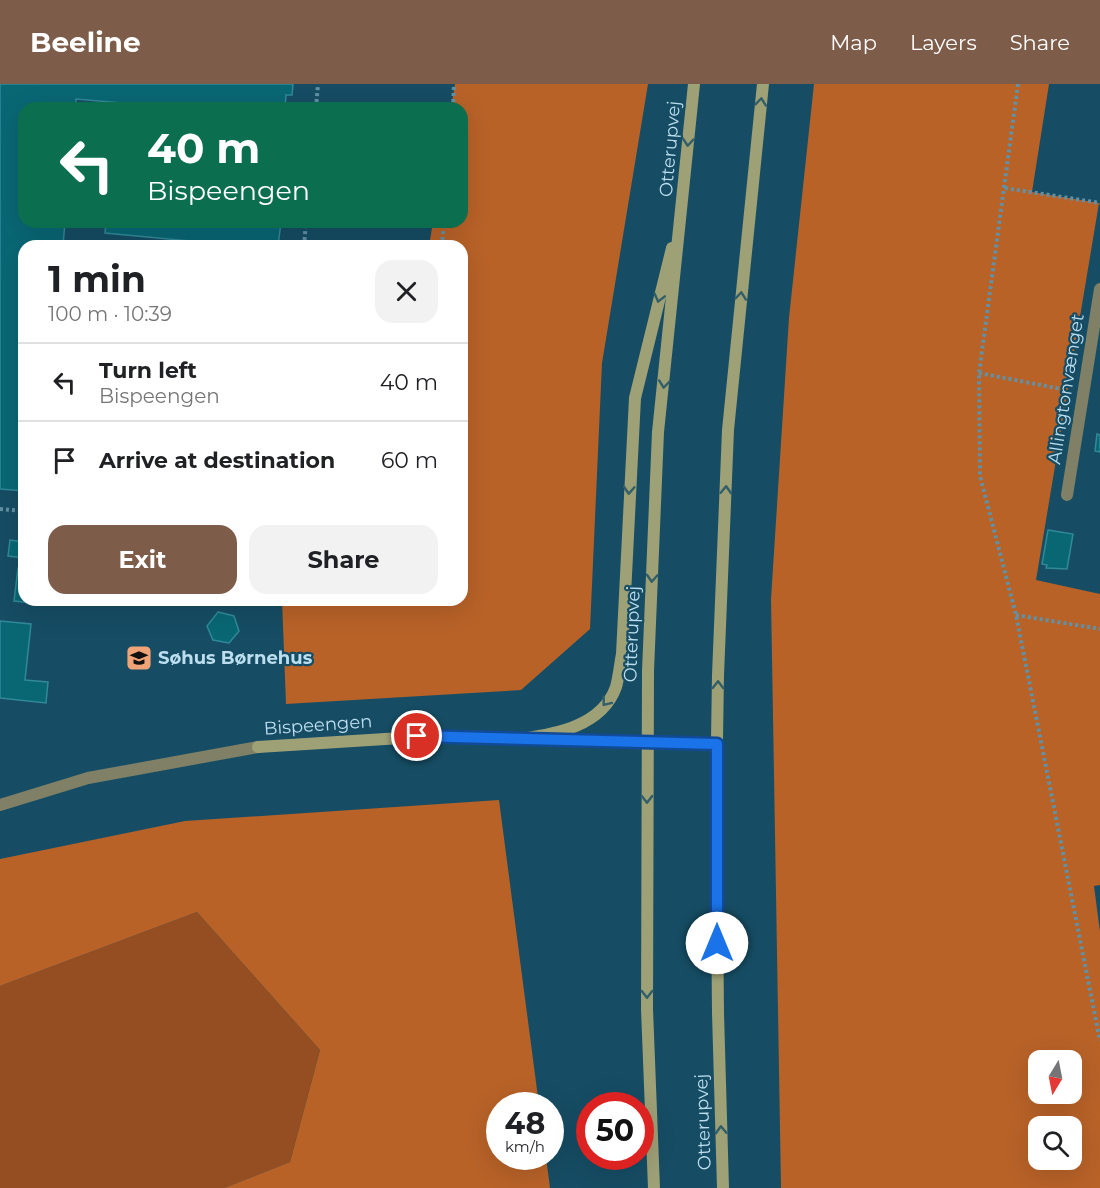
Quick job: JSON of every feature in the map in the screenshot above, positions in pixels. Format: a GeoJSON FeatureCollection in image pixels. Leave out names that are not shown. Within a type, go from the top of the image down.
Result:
{"type":"FeatureCollection","features":[{"type":"Feature","properties":{"kind":"main road","name":"Otterupvej"},"geometry":{"type":"LineString","coordinates":[[654,1188],[647,1009],[647,740],[658,432],[694,84]]}},
{"type":"Feature","properties":{"kind":"main road","name":"Otterupvej"},"geometry":{"type":"LineString","coordinates":[[723,1188],[718,1001],[717,744],[728,430],[763,84]]}},
{"type":"Feature","properties":{"kind":"main road"},"geometry":{"type":"LineString","coordinates":[[521,739],[561,734],[585,722],[606,704],[616,687],[622,654],[635,399],[683,200]]}},
{"type":"Feature","properties":{"kind":"main road","name":"Bispeengen"},"geometry":{"type":"LineString","coordinates":[[258,747],[417,736],[647,740],[717,744]]}},
{"type":"Feature","properties":{"kind":"street","name":"Allingtonvænget"},"geometry":{"type":"LineString","coordinates":[[1067,495],[1100,290]]}},
{"type":"Feature","properties":{"kind":"street","name":"Bispeengen"},"geometry":{"type":"LineString","coordinates":[[0,805],[88,778],[258,747]]}},
{"type":"Feature","properties":{"kind":"path"},"geometry":{"type":"LineString","coordinates":[[316,102],[318,84]]}},
{"type":"Feature","properties":{"kind":"path"},"geometry":{"type":"LineString","coordinates":[[453,102],[454,84]]}},
{"type":"Feature","properties":{"kind":"path"},"geometry":{"type":"LineString","coordinates":[[1018,84],[979,373],[980,476],[1016,615],[1100,1041]]}},
{"type":"Feature","properties":{"kind":"path"},"geometry":{"type":"LineString","coordinates":[[1005,188],[1100,203]]}},
{"type":"Feature","properties":{"kind":"path"},"geometry":{"type":"LineString","coordinates":[[979,373],[1085,393]]}},
{"type":"Feature","properties":{"kind":"path"},"geometry":{"type":"LineString","coordinates":[[0,509],[18,510]]}},
{"type":"Feature","properties":{"kind":"path"},"geometry":{"type":"LineString","coordinates":[[1016,615],[1100,629]]}},
{"type":"Feature","properties":{"kind":"shaded area"},"geometry":{"type":"Polygon","coordinates":[[[455,84],[648,84],[602,363],[590,629],[521,690],[286,704],[282,606],[468,606],[468,240],[430,240],[432,228],[468,228],[468,102],[452,102],[455,84]]]}},
{"type":"Feature","properties":{"kind":"shaded area"},"geometry":{"type":"Polygon","coordinates":[[[814,84],[1049,84],[1032,192],[1099,203],[1036,580],[1100,594],[1100,885],[1094,886],[1100,932],[1100,1188],[781,1188],[771,599],[789,318],[814,84]]]}},
{"type":"Feature","properties":{"kind":"shaded area"},"geometry":{"type":"Polygon","coordinates":[[[499,800],[537,1092],[486,1092],[486,1170],[548,1170],[550,1188],[224,1188],[290,1162],[320,1050],[197,912],[0,986],[0,859],[185,821],[499,800]]]}},
{"type":"Feature","properties":{"kind":"shaded area"},"geometry":{"type":"Polygon","coordinates":[[[197,912],[320,1050],[290,1162],[224,1188],[0,1188],[0,986],[197,912]]]}},
{"type":"Feature","properties":{"kind":"building"},"geometry":{"type":"Polygon","coordinates":[[[0,84],[293,84],[292,95],[286,95],[285,102],[110,102],[76,99],[76,102],[18,102],[18,228],[64,228],[64,240],[18,240],[18,490],[0,489],[0,84]]]}},
{"type":"Feature","properties":{"kind":"building"},"geometry":{"type":"Polygon","coordinates":[[[105,228],[280,228],[279,240],[179,240],[105,233],[105,228]]]}},
{"type":"Feature","properties":{"kind":"building"},"geometry":{"type":"Polygon","coordinates":[[[1097,434],[1100,435],[1100,452],[1095,451],[1097,434]]]}},
{"type":"Feature","properties":{"kind":"building"},"geometry":{"type":"Polygon","coordinates":[[[1048,530],[1073,534],[1067,569],[1046,568],[1047,565],[1042,564],[1048,530]]]}},
{"type":"Feature","properties":{"kind":"building"},"geometry":{"type":"Polygon","coordinates":[[[10,540],[18,541],[18,557],[8,556],[10,540]]]}},
{"type":"Feature","properties":{"kind":"building"},"geometry":{"type":"Polygon","coordinates":[[[18,568],[18,601],[14,601],[18,568]]]}},
{"type":"Feature","properties":{"kind":"building"},"geometry":{"type":"Polygon","coordinates":[[[218,612],[234,616],[239,631],[229,643],[213,640],[207,626],[218,612]]]}},
{"type":"Feature","properties":{"kind":"building"},"geometry":{"type":"Polygon","coordinates":[[[0,621],[31,624],[25,680],[48,682],[46,703],[0,698],[0,621]]]}},
{"type":"Feature","properties":{"kind":"place","name":"Søhus Børnehus"},"geometry":{"type":"Point","coordinates":[139,658]}},
{"type":"Feature","properties":{"kind":"route"},"geometry":{"type":"LineString","coordinates":[[417,736],[594,741],[647,740],[717,744],[717,943]]}}]}
